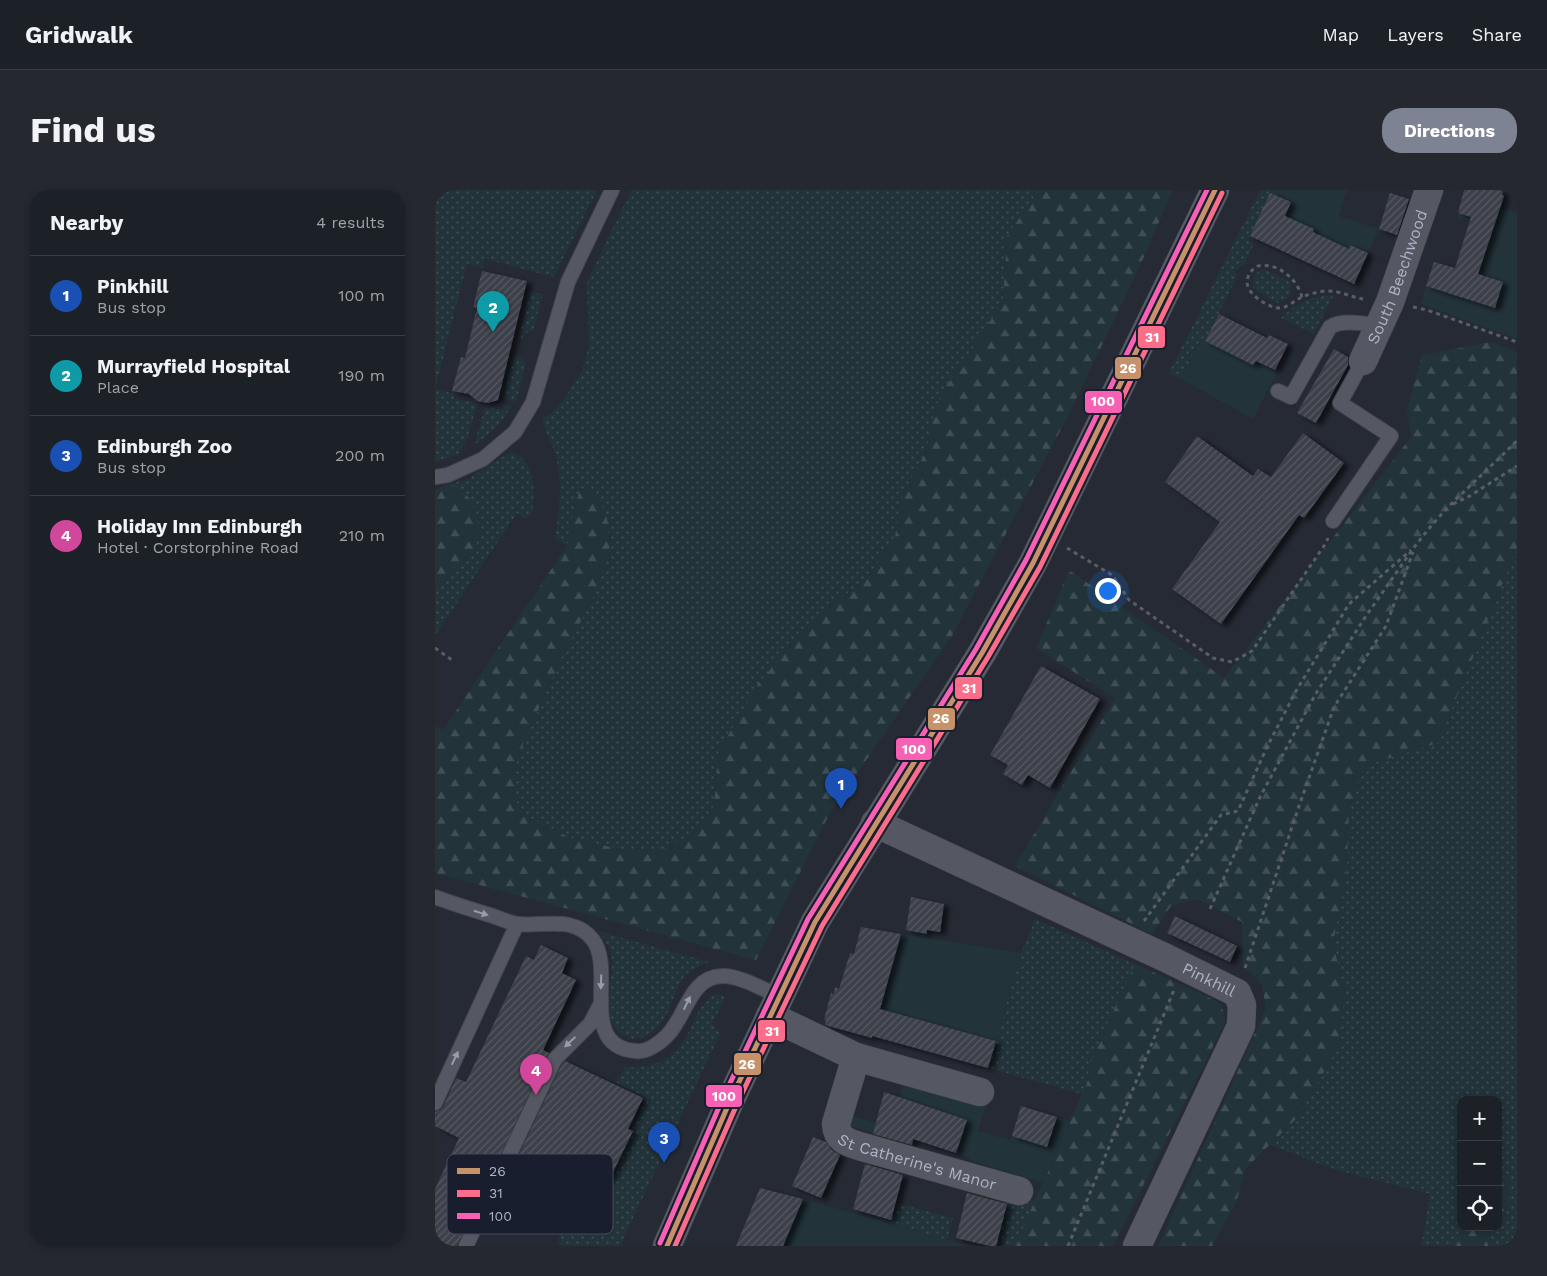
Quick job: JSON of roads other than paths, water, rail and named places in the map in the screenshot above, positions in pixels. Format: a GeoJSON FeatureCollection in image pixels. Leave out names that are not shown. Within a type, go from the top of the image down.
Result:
{"type":"FeatureCollection","features":[{"type":"Feature","properties":{"kind":"main road"},"geometry":{"type":"LineString","coordinates":[[667,1246],[730,1101],[815,922],[982,653],[1047,536],[1215,190]]}},
{"type":"Feature","properties":{"kind":"street","name":"South Beechwood"},"geometry":{"type":"LineString","coordinates":[[1363,361],[1404,265],[1429,190]]}},
{"type":"Feature","properties":{"kind":"street","name":"Pinkhill"},"geometry":{"type":"LineString","coordinates":[[875,823],[1237,993],[1242,1005],[1241,1026],[1137,1246]]}},
{"type":"Feature","properties":{"kind":"street"},"geometry":{"type":"LineString","coordinates":[[775,1006],[856,1057],[980,1092]]}},
{"type":"Feature","properties":{"kind":"street","name":"St Catherine's Manor"},"geometry":{"type":"LineString","coordinates":[[856,1057],[836,1124],[838,1135],[842,1139],[859,1146],[1019,1192]]}},
{"type":"Feature","properties":{"kind":"lane"},"geometry":{"type":"LineString","coordinates":[[435,477],[448,475],[483,459],[515,432],[533,402],[567,282],[612,190]]}},
{"type":"Feature","properties":{"kind":"lane"},"geometry":{"type":"LineString","coordinates":[[1278,391],[1291,397],[1330,327],[1335,324],[1345,323],[1379,326]]}},
{"type":"Feature","properties":{"kind":"lane"},"geometry":{"type":"LineString","coordinates":[[1333,521],[1391,436],[1339,403],[1363,361]]}},
{"type":"Feature","properties":{"kind":"lane"},"geometry":{"type":"LineString","coordinates":[[435,898],[517,924],[565,923],[581,930],[592,938],[600,957],[601,1020],[607,1035],[614,1043],[624,1048],[636,1051],[648,1050],[660,1042],[668,1035],[698,986],[722,976],[738,979],[775,1006]]}},
{"type":"Feature","properties":{"kind":"lane"},"geometry":{"type":"LineString","coordinates":[[435,1103],[517,924]]}},
{"type":"Feature","properties":{"kind":"lane"},"geometry":{"type":"LineString","coordinates":[[510,1154],[555,1059],[590,1024],[600,1005]]}},
{"type":"Feature","properties":{"kind":"lane"},"geometry":{"type":"LineString","coordinates":[[466,1246],[472,1234]]}},
{"type":"Feature","properties":{"kind":"place","name":"Murrayfield Hospital"},"geometry":{"type":"Point","coordinates":[493,332]}},
{"type":"Feature","properties":{"kind":"place","name":"Pinkhill"},"geometry":{"type":"Point","coordinates":[841,809]}},
{"type":"Feature","properties":{"kind":"place","name":"Holiday Inn Edinburgh"},"geometry":{"type":"Point","coordinates":[536,1095]}},
{"type":"Feature","properties":{"kind":"place","name":"Edinburgh Zoo"},"geometry":{"type":"Point","coordinates":[664,1163]}}]}
